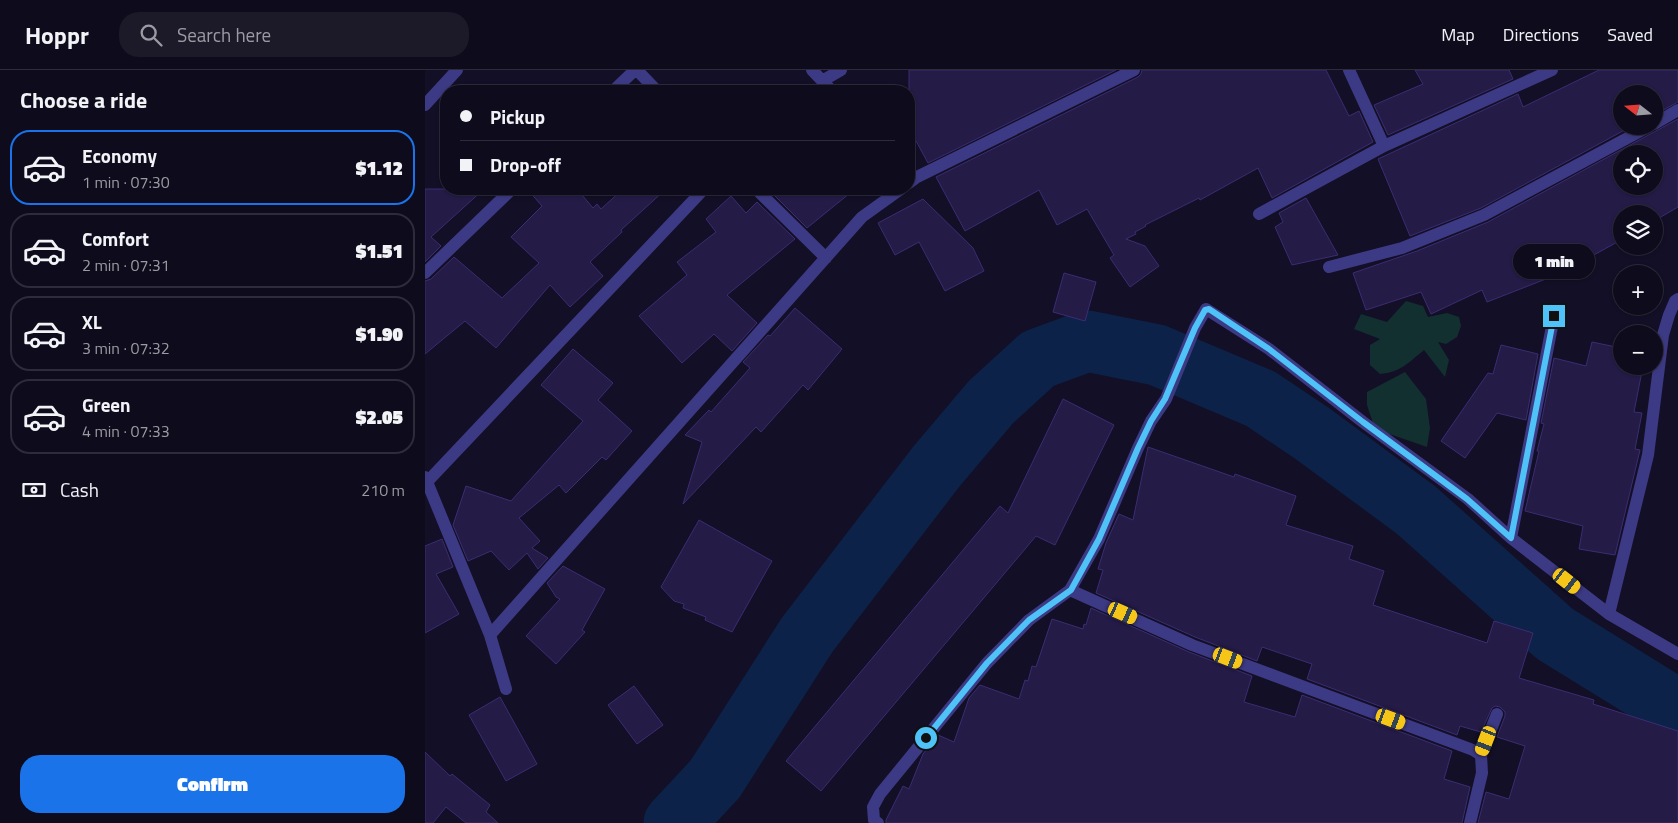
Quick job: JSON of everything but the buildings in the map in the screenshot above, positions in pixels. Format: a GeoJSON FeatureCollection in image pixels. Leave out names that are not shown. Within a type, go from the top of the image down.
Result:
{"type":"FeatureCollection","features":[{"type":"Feature","properties":{"kind":"street"},"geometry":{"type":"LineString","coordinates":[[443,85],[457,70]]}},
{"type":"Feature","properties":{"kind":"street"},"geometry":{"type":"LineString","coordinates":[[620,85],[636,70],[651,85]]}},
{"type":"Feature","properties":{"kind":"street"},"geometry":{"type":"LineString","coordinates":[[812,70],[826,85]]}},
{"type":"Feature","properties":{"kind":"street"},"geometry":{"type":"LineString","coordinates":[[821,80],[841,70]]}},
{"type":"Feature","properties":{"kind":"street"},"geometry":{"type":"LineString","coordinates":[[915,175],[1133,70]]}},
{"type":"Feature","properties":{"kind":"street"},"geometry":{"type":"LineString","coordinates":[[1349,70],[1384,146]]}},
{"type":"Feature","properties":{"kind":"street"},"geometry":{"type":"LineString","coordinates":[[1259,214],[1384,146],[1552,70]]}},
{"type":"Feature","properties":{"kind":"street"},"geometry":{"type":"LineString","coordinates":[[425,105],[440,89]]}},
{"type":"Feature","properties":{"kind":"street"},"geometry":{"type":"LineString","coordinates":[[1663,119],[1678,110]]}},
{"type":"Feature","properties":{"kind":"street"},"geometry":{"type":"LineString","coordinates":[[1329,267],[1402,248],[1484,215],[1633,135]]}},
{"type":"Feature","properties":{"kind":"street"},"geometry":{"type":"LineString","coordinates":[[425,273],[506,195]]}},
{"type":"Feature","properties":{"kind":"street"},"geometry":{"type":"LineString","coordinates":[[506,689],[490,635],[426,480],[698,195]]}},
{"type":"Feature","properties":{"kind":"street"},"geometry":{"type":"LineString","coordinates":[[762,195],[826,258]]}},
{"type":"Feature","properties":{"kind":"street"},"geometry":{"type":"LineString","coordinates":[[490,635],[862,217],[893,195]]}},
{"type":"Feature","properties":{"kind":"street"},"geometry":{"type":"LineString","coordinates":[[1609,614],[1648,455],[1663,335],[1669,315],[1675,302],[1678,300]]}},
{"type":"Feature","properties":{"kind":"street"},"geometry":{"type":"LineString","coordinates":[[877,823],[874,820],[873,807],[879,794],[987,663],[1029,620],[1071,590],[1107,523],[1151,421],[1165,399],[1195,328],[1205,310],[1209,309],[1269,349],[1467,499],[1511,538],[1609,614],[1678,654]]}},
{"type":"Feature","properties":{"kind":"street"},"geometry":{"type":"LineString","coordinates":[[1511,538],[1554,316]]}},
{"type":"Feature","properties":{"kind":"street"},"geometry":{"type":"LineString","coordinates":[[1071,590],[1192,645],[1473,750],[1481,755]]}},
{"type":"Feature","properties":{"kind":"street"},"geometry":{"type":"LineString","coordinates":[[1470,823],[1482,773],[1481,755],[1497,714]]}},
{"type":"Feature","properties":{"kind":"green space"},"geometry":{"type":"Polygon","coordinates":[[[1406,301],[1423,306],[1428,317],[1447,313],[1459,317],[1461,326],[1457,337],[1446,344],[1438,342],[1449,360],[1445,377],[1424,350],[1404,366],[1387,373],[1380,374],[1370,365],[1370,345],[1380,339],[1354,329],[1361,314],[1387,322],[1406,301]]]}},
{"type":"Feature","properties":{"kind":"green space"},"geometry":{"type":"Polygon","coordinates":[[[1405,372],[1426,399],[1430,428],[1427,447],[1375,429],[1367,405],[1367,392],[1405,372]]]}},
{"type":"Feature","properties":{"kind":"waterway"},"geometry":{"type":"LineString","coordinates":[[674,823],[715,779],[807,635],[936,467],[991,402],[1038,359],[1087,341],[1157,355],[1261,399],[1313,434],[1416,510],[1555,634],[1678,710]]}},
{"type":"Feature","properties":{"kind":"route"},"geometry":{"type":"LineString","coordinates":[[926,738],[987,663],[1029,620],[1071,590],[1111,515],[1138,448],[1151,421],[1165,399],[1195,328],[1206,309],[1209,309],[1269,349],[1467,499],[1511,538],[1554,316]]}}]}
